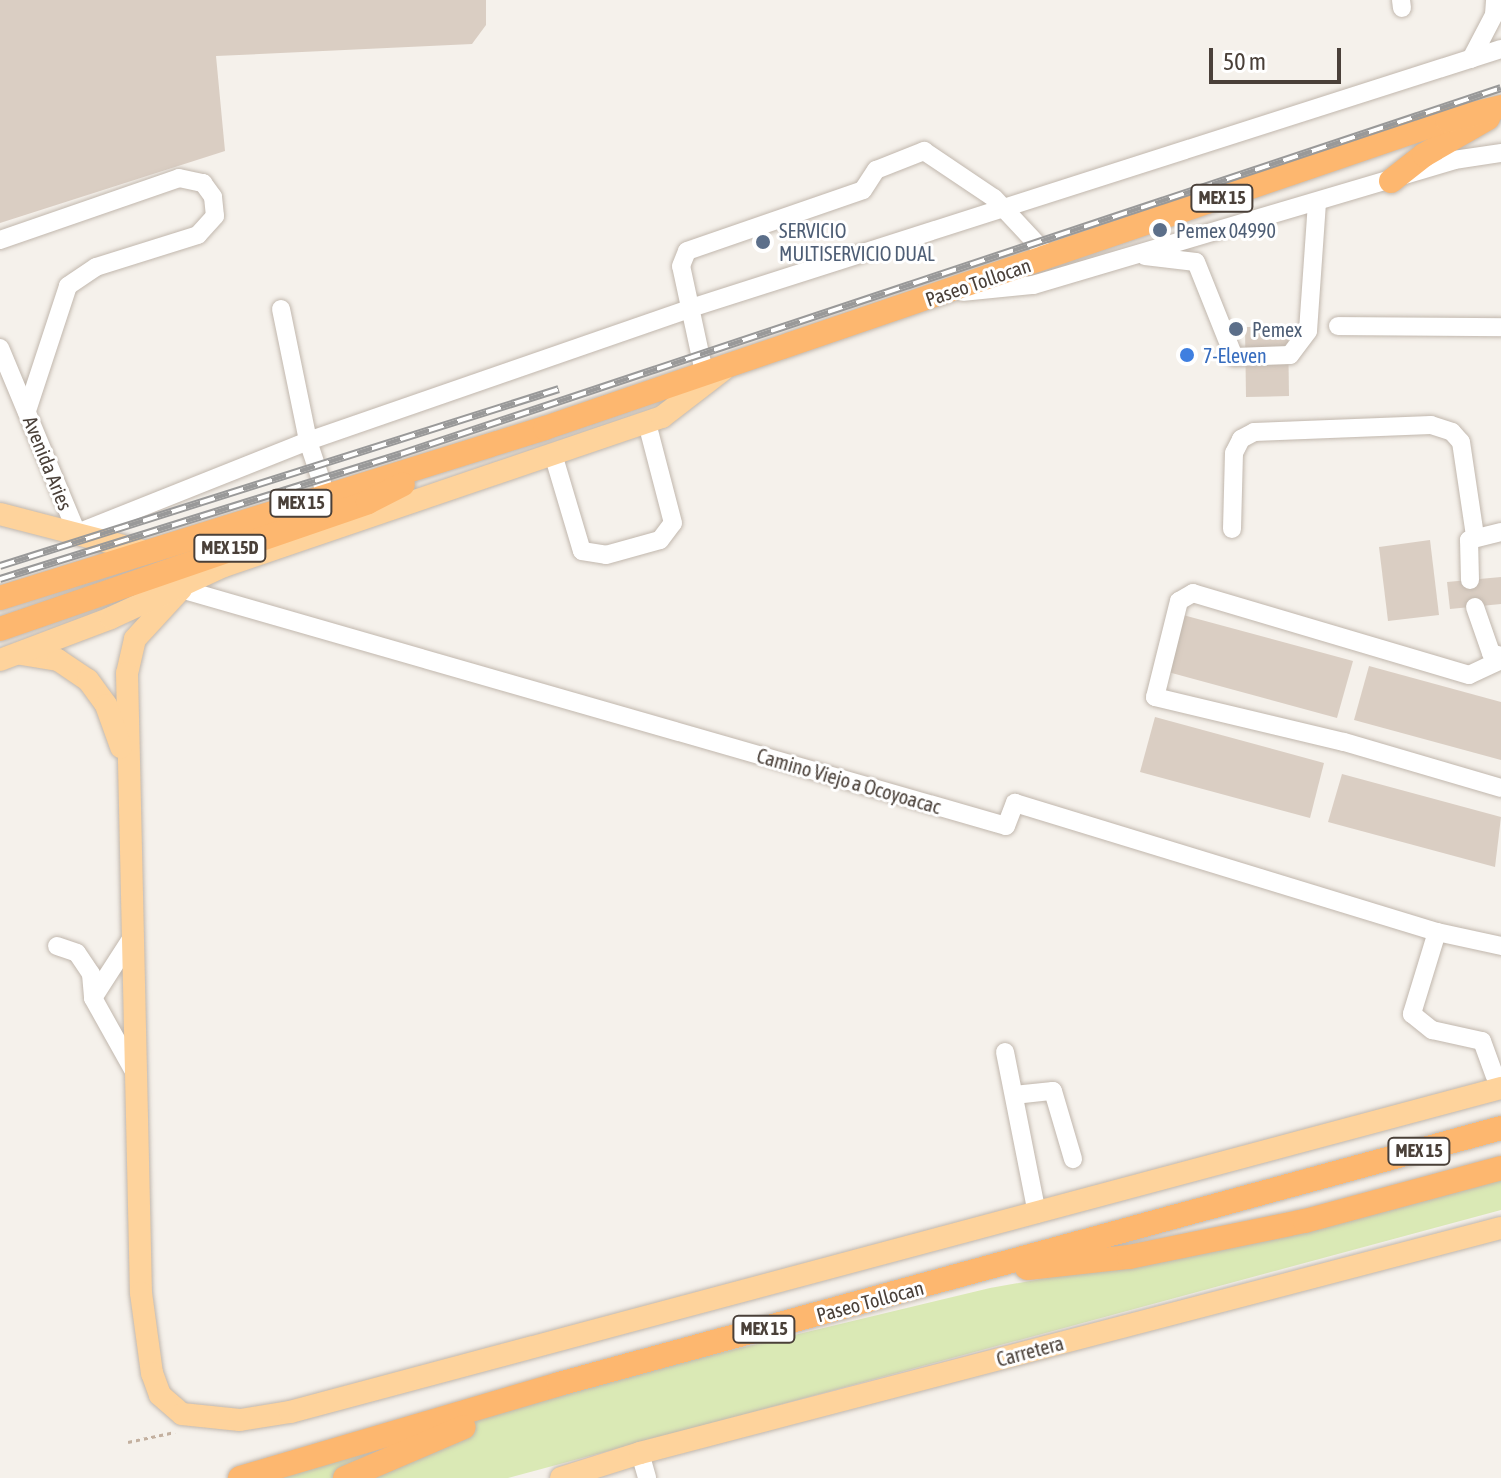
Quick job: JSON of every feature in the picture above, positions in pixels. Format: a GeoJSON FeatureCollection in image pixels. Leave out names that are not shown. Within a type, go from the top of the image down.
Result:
{"type":"FeatureCollection","features":[{"type":"Feature","properties":{"kind":"highway"},"geometry":{"type":"LineString","coordinates":[[1447,120],[1501,94]]}},
{"type":"Feature","properties":{"kind":"highway"},"geometry":{"type":"LineString","coordinates":[[1391,181],[1424,155],[1501,109]]}},
{"type":"Feature","properties":{"kind":"highway","name":"Paseo Tollocan"},"geometry":{"type":"LineString","coordinates":[[455,457],[945,294],[1447,120],[1501,109]]}},
{"type":"Feature","properties":{"kind":"highway","name":"MEX 15"},"geometry":{"type":"LineString","coordinates":[[0,598],[455,457]]}},
{"type":"Feature","properties":{"kind":"highway","name":"MEX 15D"},"geometry":{"type":"LineString","coordinates":[[0,629],[368,502],[455,457]]}},
{"type":"Feature","properties":{"kind":"highway","name":"Paseo Tollocan"},"geometry":{"type":"LineString","coordinates":[[240,1478],[559,1384],[1501,1128]]}},
{"type":"Feature","properties":{"kind":"highway"},"geometry":{"type":"LineString","coordinates":[[969,1274],[1129,1257],[1305,1221],[1501,1168]]}},
{"type":"Feature","properties":{"kind":"highway"},"geometry":{"type":"LineString","coordinates":[[345,1478],[559,1384]]}},
{"type":"Feature","properties":{"kind":"main road"},"geometry":{"type":"LineString","coordinates":[[10,657],[181,589],[224,566],[662,417],[731,364]]}},
{"type":"Feature","properties":{"kind":"main road"},"geometry":{"type":"LineString","coordinates":[[0,514],[147,552]]}},
{"type":"Feature","properties":{"kind":"main road"},"geometry":{"type":"LineString","coordinates":[[181,589],[135,639],[127,673],[131,939],[141,1293],[152,1373],[169,1406],[201,1419],[290,1412],[1037,1214],[1498,1082]]}},
{"type":"Feature","properties":{"kind":"main road"},"geometry":{"type":"LineString","coordinates":[[10,657],[58,660],[88,680],[106,705],[128,776]]}},
{"type":"Feature","properties":{"kind":"main road","name":"Carretera"},"geometry":{"type":"LineString","coordinates":[[561,1478],[640,1453],[1501,1228]]}},
{"type":"Feature","properties":{"kind":"street"},"geometry":{"type":"LineString","coordinates":[[1471,59],[1494,15],[1495,0]]}},
{"type":"Feature","properties":{"kind":"street"},"geometry":{"type":"LineString","coordinates":[[77,533],[308,441],[691,308],[1501,49]]}},
{"type":"Feature","properties":{"kind":"street"},"geometry":{"type":"LineString","coordinates":[[704,372],[681,266],[687,251],[863,190],[876,170],[924,151],[974,181],[1050,258]]}},
{"type":"Feature","properties":{"kind":"street"},"geometry":{"type":"LineString","coordinates":[[945,294],[1033,285],[1454,160],[1501,153]]}},
{"type":"Feature","properties":{"kind":"street"},"geometry":{"type":"LineString","coordinates":[[0,240],[179,178],[203,183],[213,197],[215,216],[198,235],[96,267],[68,286],[27,411]]}},
{"type":"Feature","properties":{"kind":"street"},"geometry":{"type":"LineString","coordinates":[[1119,257],[1162,255],[1196,262],[1234,357],[1290,355],[1308,331],[1317,203]]}},
{"type":"Feature","properties":{"kind":"street"},"geometry":{"type":"LineString","coordinates":[[281,309],[308,441],[326,495]]}},
{"type":"Feature","properties":{"kind":"street"},"geometry":{"type":"LineString","coordinates":[[1338,326],[1501,327]]}},
{"type":"Feature","properties":{"kind":"street","name":"Avenida Aries"},"geometry":{"type":"LineString","coordinates":[[1,354],[77,533]]}},
{"type":"Feature","properties":{"kind":"street"},"geometry":{"type":"LineString","coordinates":[[553,454],[582,551],[606,555],[660,540],[673,523],[647,423]]}},
{"type":"Feature","properties":{"kind":"street"},"geometry":{"type":"LineString","coordinates":[[1232,529],[1234,453],[1241,439],[1254,432],[1431,425],[1452,432],[1461,442],[1475,536],[1466,550],[1470,580]]}},
{"type":"Feature","properties":{"kind":"street"},"geometry":{"type":"LineString","coordinates":[[1475,536],[1501,532]]}},
{"type":"Feature","properties":{"kind":"street","name":"Camino Viejo a Ocoyoacac"},"geometry":{"type":"LineString","coordinates":[[181,589],[1006,826],[1015,803],[1437,932],[1501,946]]}},
{"type":"Feature","properties":{"kind":"street"},"geometry":{"type":"LineString","coordinates":[[1501,658],[1469,675],[1193,593],[1179,601],[1155,697],[1344,742],[1501,788]]}},
{"type":"Feature","properties":{"kind":"street"},"geometry":{"type":"LineString","coordinates":[[1475,607],[1491,653],[1501,658]]}},
{"type":"Feature","properties":{"kind":"street"},"geometry":{"type":"LineString","coordinates":[[1437,932],[1412,1014],[1432,1030],[1482,1041],[1498,1082]]}},
{"type":"Feature","properties":{"kind":"street"},"geometry":{"type":"LineString","coordinates":[[93,998],[131,939]]}},
{"type":"Feature","properties":{"kind":"street"},"geometry":{"type":"LineString","coordinates":[[57,946],[77,953],[91,974],[93,998],[135,1073]]}},
{"type":"Feature","properties":{"kind":"street"},"geometry":{"type":"LineString","coordinates":[[1005,1052],[1037,1214]]}},
{"type":"Feature","properties":{"kind":"street"},"geometry":{"type":"LineString","coordinates":[[1014,1095],[1053,1091],[1073,1159]]}},
{"type":"Feature","properties":{"kind":"street"},"geometry":{"type":"LineString","coordinates":[[640,1453],[647,1478]]}},
{"type":"Feature","properties":{"kind":"path"},"geometry":{"type":"LineString","coordinates":[[128,1442],[181,1431]]}},
{"type":"Feature","properties":{"kind":"green space"},"geometry":{"type":"Polygon","coordinates":[[[1501,1175],[1501,1210],[508,1478],[264,1478],[510,1403],[990,1288],[1236,1245],[1501,1175]]]}},
{"type":"Feature","properties":{"kind":"building"},"geometry":{"type":"Polygon","coordinates":[[[0,0],[486,0],[486,25],[472,44],[216,56],[225,151],[0,223],[0,0]]]}},
{"type":"Feature","properties":{"kind":"building"},"geometry":{"type":"Polygon","coordinates":[[[1245,327],[1288,327],[1289,396],[1246,397],[1245,327]]]}},
{"type":"Feature","properties":{"kind":"building"},"geometry":{"type":"Polygon","coordinates":[[[1430,540],[1439,615],[1388,621],[1379,547],[1430,540]]]}},
{"type":"Feature","properties":{"kind":"building"},"geometry":{"type":"Polygon","coordinates":[[[1501,577],[1501,604],[1450,609],[1447,582],[1501,577]]]}},
{"type":"Feature","properties":{"kind":"building"},"geometry":{"type":"Polygon","coordinates":[[[1183,615],[1353,661],[1337,718],[1168,672],[1183,615]]]}},
{"type":"Feature","properties":{"kind":"building"},"geometry":{"type":"Polygon","coordinates":[[[1369,666],[1501,702],[1501,760],[1354,720],[1369,666]]]}},
{"type":"Feature","properties":{"kind":"building"},"geometry":{"type":"Polygon","coordinates":[[[1155,717],[1324,763],[1310,818],[1140,772],[1155,717]]]}},
{"type":"Feature","properties":{"kind":"building"},"geometry":{"type":"Polygon","coordinates":[[[1342,774],[1501,817],[1495,867],[1328,822],[1342,774]]]}},
{"type":"Feature","properties":{"kind":"railway"},"geometry":{"type":"LineString","coordinates":[[0,579],[401,454],[1501,88]]}},
{"type":"Feature","properties":{"kind":"railway"},"geometry":{"type":"LineString","coordinates":[[0,566],[559,389]]}},
{"type":"Feature","properties":{"kind":"place","name":"Pemex 04990"},"geometry":{"type":"Point","coordinates":[1160,230]}},
{"type":"Feature","properties":{"kind":"place","name":"SERVICIO MULTISERVICIO DUAL"},"geometry":{"type":"Point","coordinates":[763,242]}},
{"type":"Feature","properties":{"kind":"place","name":"Pemex"},"geometry":{"type":"Point","coordinates":[1236,329]}},
{"type":"Feature","properties":{"kind":"place","name":"7-Eleven"},"geometry":{"type":"Point","coordinates":[1187,355]}}]}
